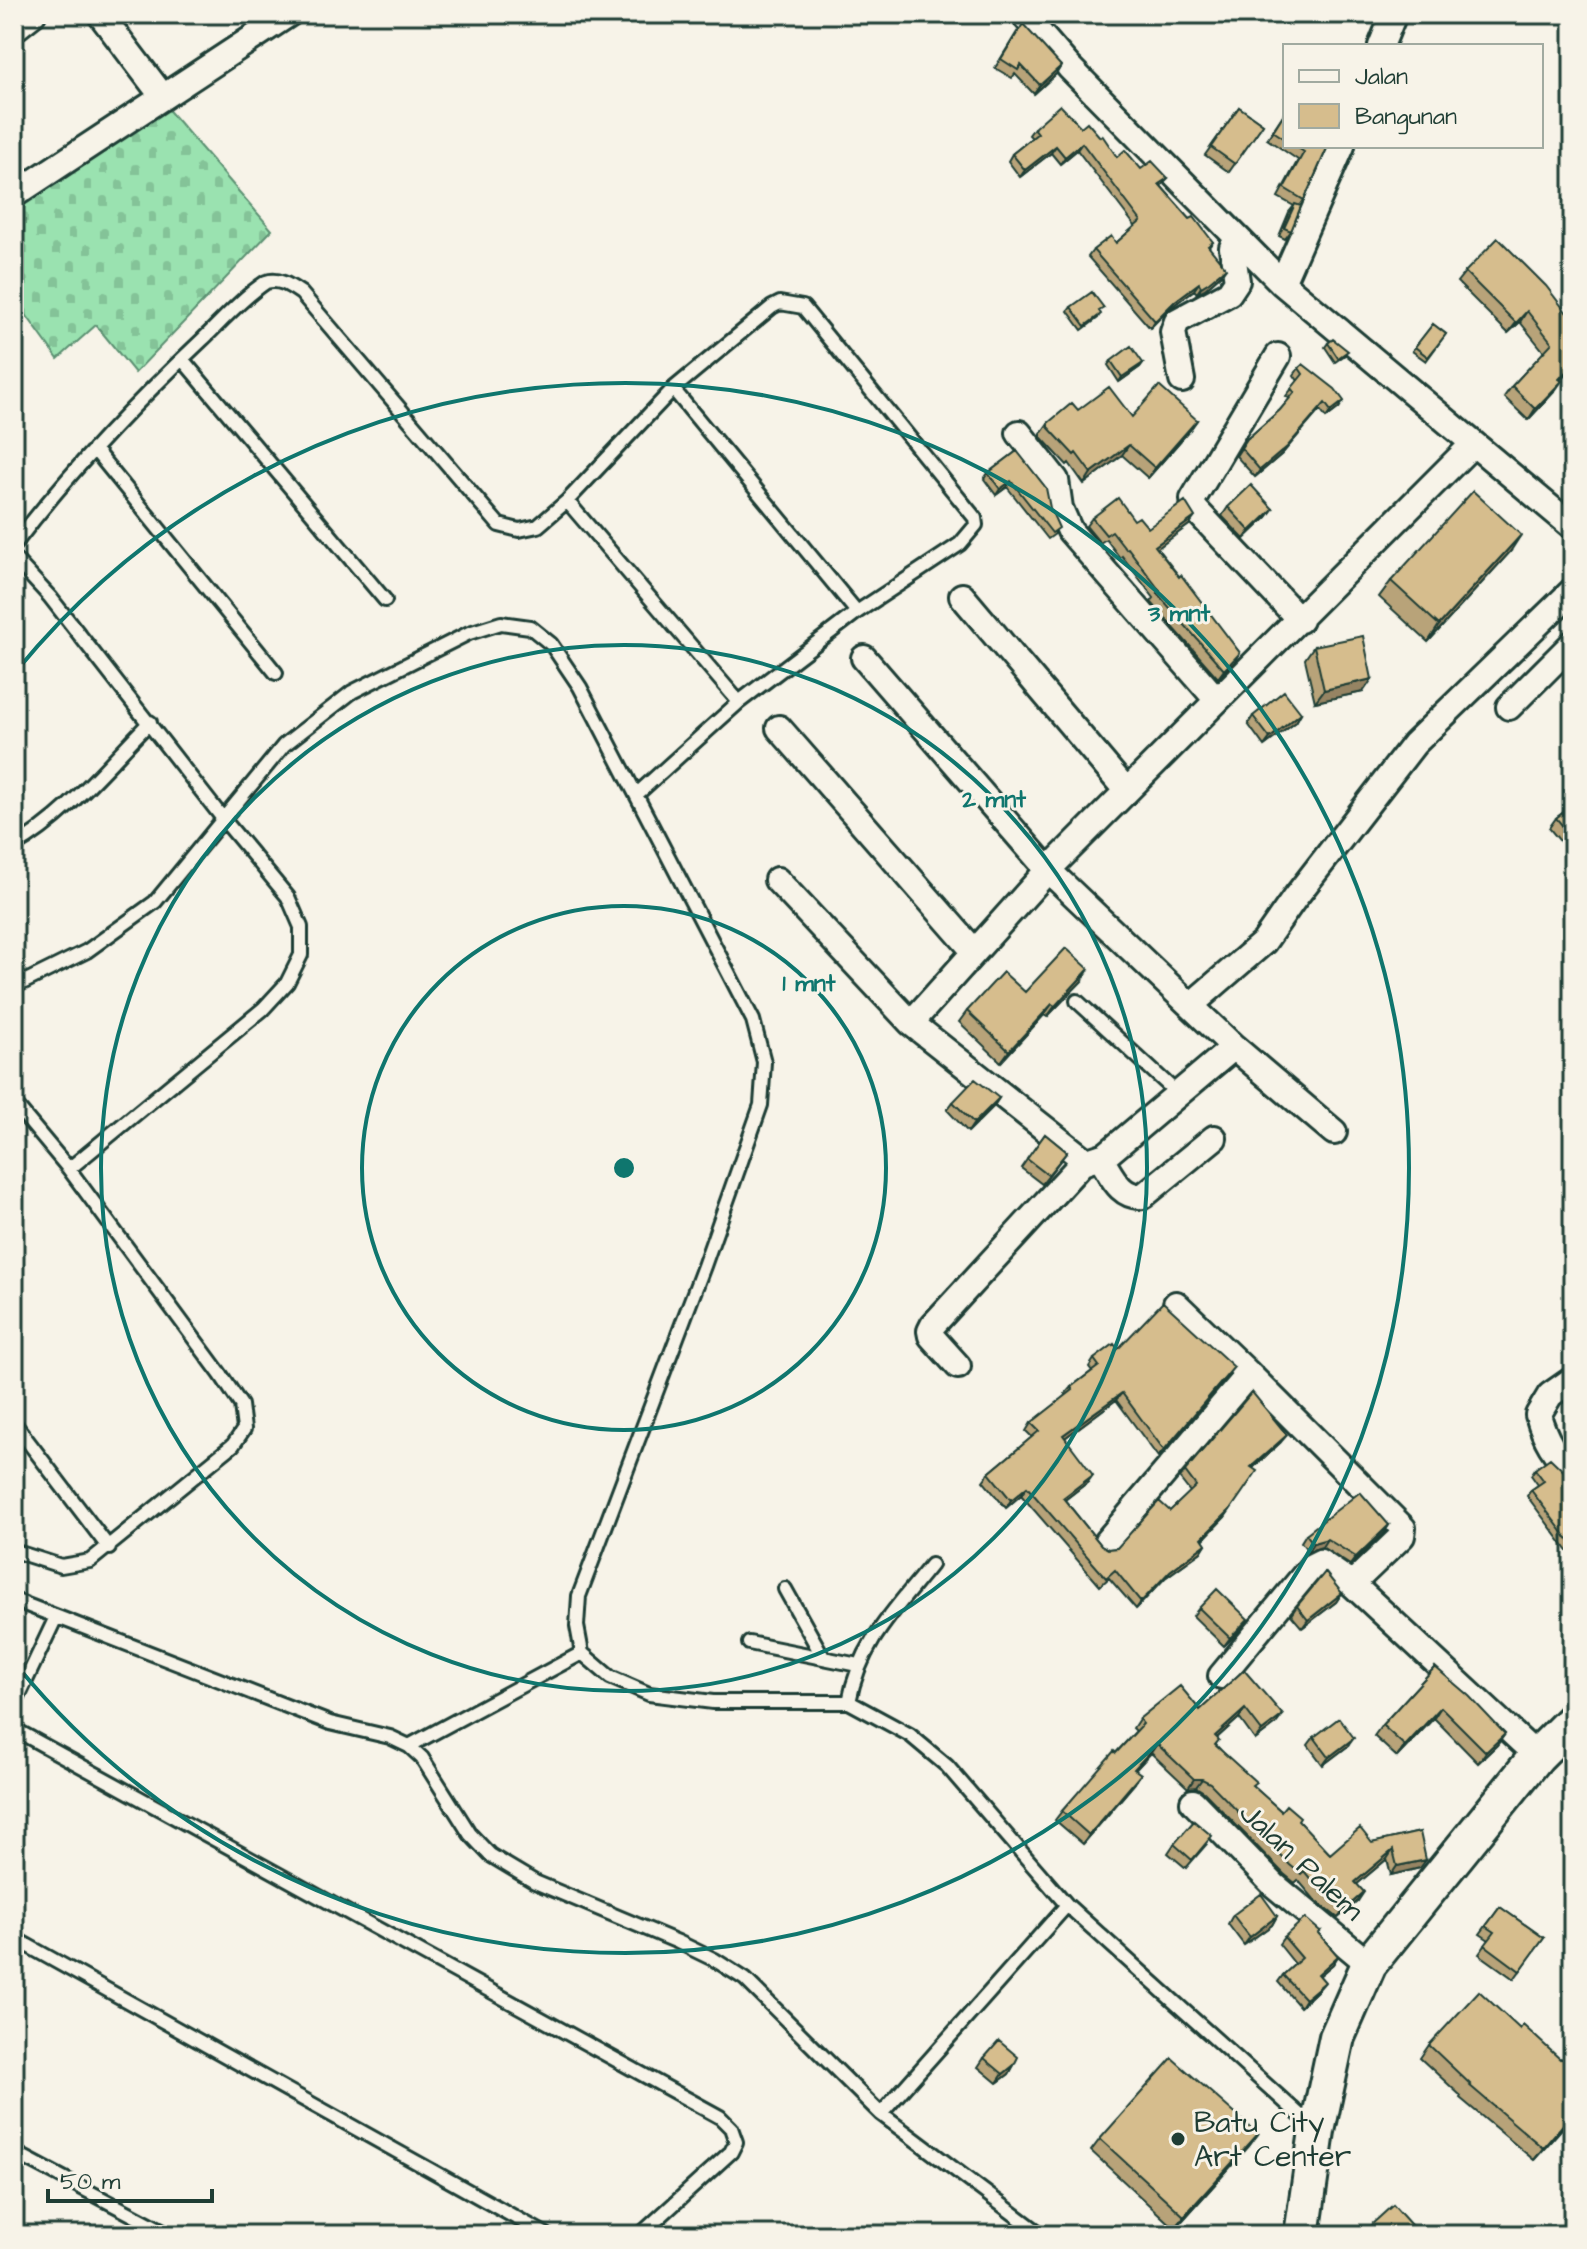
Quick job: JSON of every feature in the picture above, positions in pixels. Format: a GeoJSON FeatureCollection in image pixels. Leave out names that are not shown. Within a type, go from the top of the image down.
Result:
{"type":"FeatureCollection","features":[{"type":"Feature","properties":{"kind":"main road"},"geometry":{"type":"LineString","coordinates":[[1302,2235],[1317,2131],[1337,2037],[1369,1964],[1537,1756],[1573,1720]]}},
{"type":"Feature","properties":{"kind":"street"},"geometry":{"type":"LineString","coordinates":[[14,29],[33,14]]}},
{"type":"Feature","properties":{"kind":"street"},"geometry":{"type":"LineString","coordinates":[[100,14],[163,97]]}},
{"type":"Feature","properties":{"kind":"street"},"geometry":{"type":"LineString","coordinates":[[14,195],[289,14]]}},
{"type":"Feature","properties":{"kind":"street"},"geometry":{"type":"LineString","coordinates":[[1023,14],[1069,67],[1282,283],[1573,527]]}},
{"type":"Feature","properties":{"kind":"street"},"geometry":{"type":"LineString","coordinates":[[1382,44],[1394,14]]}},
{"type":"Feature","properties":{"kind":"street"},"geometry":{"type":"LineString","coordinates":[[1282,283],[1341,148]]}},
{"type":"Feature","properties":{"kind":"street"},"geometry":{"type":"LineString","coordinates":[[1182,380],[1173,332],[1177,321],[1229,293],[1237,281],[1232,248],[1239,241]]}},
{"type":"Feature","properties":{"kind":"street"},"geometry":{"type":"LineString","coordinates":[[1278,356],[1193,499],[1194,508],[1300,620]]}},
{"type":"Feature","properties":{"kind":"street"},"geometry":{"type":"LineString","coordinates":[[1019,433],[1056,480],[1064,521],[1074,537],[1217,700]]}},
{"type":"Feature","properties":{"kind":"street"},"geometry":{"type":"LineString","coordinates":[[911,1023],[1048,870],[1473,444]]}},
{"type":"Feature","properties":{"kind":"street"},"geometry":{"type":"LineString","coordinates":[[1191,1005],[1264,942],[1414,744],[1573,590]]}},
{"type":"Feature","properties":{"kind":"street"},"geometry":{"type":"LineString","coordinates":[[962,596],[1126,790]]}},
{"type":"Feature","properties":{"kind":"street"},"geometry":{"type":"LineString","coordinates":[[1509,707],[1573,643]]}},
{"type":"Feature","properties":{"kind":"street"},"geometry":{"type":"LineString","coordinates":[[864,658],[1048,870],[1234,1047],[1334,1132]]}},
{"type":"Feature","properties":{"kind":"street"},"geometry":{"type":"LineString","coordinates":[[779,728],[974,951]]}},
{"type":"Feature","properties":{"kind":"street"},"geometry":{"type":"LineString","coordinates":[[777,880],[911,1023],[1082,1158],[1092,1161],[1127,1195],[1143,1196],[1214,1138]]}},
{"type":"Feature","properties":{"kind":"street"},"geometry":{"type":"LineString","coordinates":[[958,1366],[931,1336],[933,1325],[1092,1161],[1234,1047]]}},
{"type":"Feature","properties":{"kind":"street"},"geometry":{"type":"LineString","coordinates":[[1176,1304],[1403,1528],[1402,1536],[1352,1584]]}},
{"type":"Feature","properties":{"kind":"street"},"geometry":{"type":"LineString","coordinates":[[1106,1542],[1249,1374]]}},
{"type":"Feature","properties":{"kind":"street"},"geometry":{"type":"LineString","coordinates":[[1573,1379],[1550,1395],[1538,1415],[1545,1438],[1559,1459],[1573,1472]]}},
{"type":"Feature","properties":{"kind":"street"},"geometry":{"type":"LineString","coordinates":[[1221,1676],[1316,1562],[1320,1562],[1352,1584],[1537,1756]]}},
{"type":"Feature","properties":{"kind":"street","name":"Jalan Palem"},"geometry":{"type":"LineString","coordinates":[[1193,1802],[1274,1885],[1369,1964]]}},
{"type":"Feature","properties":{"kind":"lane"},"geometry":{"type":"LineString","coordinates":[[14,545],[94,449],[182,359],[258,287],[274,280],[288,284],[301,293],[499,525],[519,530],[538,526],[567,501],[673,389],[772,307],[780,303],[803,307],[975,518],[976,525],[960,544],[857,612],[739,702],[636,795]]}},
{"type":"Feature","properties":{"kind":"lane"},"geometry":{"type":"LineString","coordinates":[[182,359],[385,600]]}},
{"type":"Feature","properties":{"kind":"lane"},"geometry":{"type":"LineString","coordinates":[[673,389],[857,612]]}},
{"type":"Feature","properties":{"kind":"lane"},"geometry":{"type":"LineString","coordinates":[[94,449],[276,673]]}},
{"type":"Feature","properties":{"kind":"lane"},"geometry":{"type":"LineString","coordinates":[[567,501],[739,702]]}},
{"type":"Feature","properties":{"kind":"lane"},"geometry":{"type":"LineString","coordinates":[[14,558],[50,597],[288,897],[301,927],[301,955],[287,983],[263,1009],[69,1169]]}},
{"type":"Feature","properties":{"kind":"lane"},"geometry":{"type":"LineString","coordinates":[[14,987],[87,951],[155,902],[284,745],[352,692],[469,633],[501,623],[530,627],[551,644],[580,687],[753,1020],[764,1062],[761,1105],[756,1120],[579,1596],[577,1626],[582,1653],[610,1677],[649,1694],[713,1702],[849,1702],[910,1735],[947,1766],[1067,1905],[1317,2131]]}},
{"type":"Feature","properties":{"kind":"lane"},"geometry":{"type":"LineString","coordinates":[[14,846],[31,837],[57,815],[150,722]]}},
{"type":"Feature","properties":{"kind":"lane"},"geometry":{"type":"LineString","coordinates":[[1077,1001],[1177,1093]]}},
{"type":"Feature","properties":{"kind":"lane"},"geometry":{"type":"LineString","coordinates":[[14,1103],[69,1169],[241,1405],[244,1429],[233,1445],[90,1561],[61,1566],[14,1551]]}},
{"type":"Feature","properties":{"kind":"lane"},"geometry":{"type":"LineString","coordinates":[[14,1423],[109,1548]]}},
{"type":"Feature","properties":{"kind":"lane"},"geometry":{"type":"LineString","coordinates":[[849,1702],[858,1665],[867,1646],[931,1565]]}},
{"type":"Feature","properties":{"kind":"lane"},"geometry":{"type":"LineString","coordinates":[[785,1589],[823,1657]]}},
{"type":"Feature","properties":{"kind":"lane"},"geometry":{"type":"LineString","coordinates":[[14,1600],[330,1723],[390,1737],[409,1746],[422,1758],[470,1834],[490,1855],[535,1882],[678,1942],[735,1973],[771,2004],[881,2114],[1042,2235]]}},
{"type":"Feature","properties":{"kind":"lane"},"geometry":{"type":"LineString","coordinates":[[14,1706],[56,1617]]}},
{"type":"Feature","properties":{"kind":"lane"},"geometry":{"type":"LineString","coordinates":[[749,1643],[858,1665]]}},
{"type":"Feature","properties":{"kind":"lane"},"geometry":{"type":"LineString","coordinates":[[409,1746],[582,1653]]}},
{"type":"Feature","properties":{"kind":"lane"},"geometry":{"type":"LineString","coordinates":[[14,1729],[720,2117],[731,2128],[736,2142],[731,2152],[640,2235]]}},
{"type":"Feature","properties":{"kind":"lane"},"geometry":{"type":"LineString","coordinates":[[881,2114],[1067,1905]]}},
{"type":"Feature","properties":{"kind":"lane"},"geometry":{"type":"LineString","coordinates":[[14,1938],[547,2235]]}},
{"type":"Feature","properties":{"kind":"lane"},"geometry":{"type":"LineString","coordinates":[[14,2152],[171,2235]]}},
{"type":"Feature","properties":{"kind":"green space"},"geometry":{"type":"Polygon","coordinates":[[[165,106],[272,230],[135,373],[96,325],[58,359],[14,298],[14,207],[165,106]]]}},
{"type":"Feature","properties":{"kind":"building"},"geometry":{"type":"Polygon","coordinates":[[[1023,24],[1061,66],[1040,85],[1021,65],[1018,70],[1001,59],[1023,24]]]}},
{"type":"Feature","properties":{"kind":"building"},"geometry":{"type":"Polygon","coordinates":[[[1060,105],[1081,127],[1087,122],[1100,137],[1102,135],[1117,157],[1125,150],[1141,169],[1152,161],[1168,178],[1159,184],[1190,219],[1194,217],[1213,242],[1208,246],[1226,268],[1201,287],[1199,283],[1155,321],[1093,250],[1111,236],[1116,243],[1141,221],[1082,143],[1065,157],[1056,146],[1025,170],[1012,154],[1038,133],[1034,128],[1060,105]]]}},
{"type":"Feature","properties":{"kind":"building"},"geometry":{"type":"Polygon","coordinates":[[[1239,107],[1263,124],[1235,164],[1211,147],[1239,107]]]}},
{"type":"Feature","properties":{"kind":"building"},"geometry":{"type":"Polygon","coordinates":[[[1283,115],[1283,138],[1273,131],[1283,115]]]}},
{"type":"Feature","properties":{"kind":"building"},"geometry":{"type":"Polygon","coordinates":[[[1298,148],[1327,148],[1304,200],[1284,188],[1304,152],[1298,148]]]}},
{"type":"Feature","properties":{"kind":"building"},"geometry":{"type":"Polygon","coordinates":[[[1295,204],[1301,206],[1291,231],[1284,228],[1295,204]]]}},
{"type":"Feature","properties":{"kind":"building"},"geometry":{"type":"Polygon","coordinates":[[[1498,238],[1546,286],[1573,321],[1573,364],[1559,379],[1562,381],[1535,409],[1512,386],[1552,343],[1527,311],[1516,323],[1465,272],[1498,238]]]}},
{"type":"Feature","properties":{"kind":"building"},"geometry":{"type":"Polygon","coordinates":[[[1092,292],[1104,308],[1085,326],[1071,307],[1092,292]]]}},
{"type":"Feature","properties":{"kind":"building"},"geometry":{"type":"Polygon","coordinates":[[[1433,324],[1446,334],[1428,357],[1415,347],[1433,324]]]}},
{"type":"Feature","properties":{"kind":"building"},"geometry":{"type":"Polygon","coordinates":[[[1333,339],[1348,351],[1338,358],[1328,343],[1333,339]]]}},
{"type":"Feature","properties":{"kind":"building"},"geometry":{"type":"Polygon","coordinates":[[[1131,346],[1143,363],[1122,377],[1111,361],[1131,346]]]}},
{"type":"Feature","properties":{"kind":"building"},"geometry":{"type":"Polygon","coordinates":[[[1303,364],[1335,389],[1344,401],[1331,411],[1325,403],[1287,447],[1260,470],[1241,448],[1295,392],[1291,389],[1303,374],[1299,368],[1303,364]]]}},
{"type":"Feature","properties":{"kind":"building"},"geometry":{"type":"Polygon","coordinates":[[[1159,386],[1197,420],[1155,468],[1129,445],[1091,473],[1076,453],[1074,455],[1048,427],[1048,423],[1072,403],[1078,410],[1109,387],[1132,417],[1159,386]]]}},
{"type":"Feature","properties":{"kind":"building"},"geometry":{"type":"Polygon","coordinates":[[[1017,451],[1046,488],[1059,528],[1052,533],[1011,481],[1000,489],[988,473],[1017,451]]]}},
{"type":"Feature","properties":{"kind":"building"},"geometry":{"type":"Polygon","coordinates":[[[1251,485],[1273,509],[1250,531],[1228,507],[1251,485]]]}},
{"type":"Feature","properties":{"kind":"building"},"geometry":{"type":"Polygon","coordinates":[[[1473,491],[1521,535],[1439,625],[1391,581],[1473,491]]]}},
{"type":"Feature","properties":{"kind":"building"},"geometry":{"type":"Polygon","coordinates":[[[1118,498],[1134,520],[1139,517],[1148,528],[1185,501],[1195,517],[1155,546],[1240,653],[1224,670],[1157,593],[1160,591],[1128,548],[1112,531],[1106,535],[1092,518],[1118,498]]]}},
{"type":"Feature","properties":{"kind":"building"},"geometry":{"type":"Polygon","coordinates":[[[1363,636],[1372,679],[1324,690],[1314,646],[1363,636]]]}},
{"type":"Feature","properties":{"kind":"building"},"geometry":{"type":"Polygon","coordinates":[[[1284,691],[1301,713],[1270,738],[1253,716],[1284,691]]]}},
{"type":"Feature","properties":{"kind":"building"},"geometry":{"type":"Polygon","coordinates":[[[1573,805],[1573,838],[1556,818],[1573,805]]]}},
{"type":"Feature","properties":{"kind":"building"},"geometry":{"type":"Polygon","coordinates":[[[1066,948],[1089,969],[1009,1051],[967,1011],[1003,972],[1025,992],[1066,948]]]}},
{"type":"Feature","properties":{"kind":"building"},"geometry":{"type":"Polygon","coordinates":[[[975,1079],[999,1098],[974,1123],[953,1102],[975,1079]]]}},
{"type":"Feature","properties":{"kind":"building"},"geometry":{"type":"Polygon","coordinates":[[[1045,1134],[1067,1152],[1048,1175],[1027,1159],[1045,1134]]]}},
{"type":"Feature","properties":{"kind":"building"},"geometry":{"type":"Polygon","coordinates":[[[1163,1302],[1234,1367],[1164,1450],[1122,1393],[1063,1435],[1093,1475],[1063,1498],[1101,1545],[1108,1549],[1117,1548],[1159,1501],[1170,1511],[1196,1486],[1185,1471],[1252,1392],[1287,1435],[1251,1467],[1257,1471],[1230,1510],[1202,1538],[1206,1544],[1170,1571],[1141,1602],[1115,1570],[1106,1578],[1027,1487],[1011,1500],[989,1473],[1039,1431],[1031,1423],[1099,1366],[1094,1359],[1114,1344],[1118,1349],[1163,1302]]]}},
{"type":"Feature","properties":{"kind":"building"},"geometry":{"type":"Polygon","coordinates":[[[1550,1458],[1573,1480],[1573,1546],[1531,1490],[1544,1481],[1535,1469],[1550,1458]]]}},
{"type":"Feature","properties":{"kind":"building"},"geometry":{"type":"Polygon","coordinates":[[[1360,1492],[1389,1525],[1356,1557],[1327,1539],[1313,1543],[1306,1534],[1360,1492]]]}},
{"type":"Feature","properties":{"kind":"building"},"geometry":{"type":"Polygon","coordinates":[[[1325,1572],[1342,1593],[1308,1620],[1297,1606],[1325,1572]]]}},
{"type":"Feature","properties":{"kind":"building"},"geometry":{"type":"Polygon","coordinates":[[[1217,1589],[1248,1619],[1230,1638],[1199,1608],[1217,1589]]]}},
{"type":"Feature","properties":{"kind":"building"},"geometry":{"type":"Polygon","coordinates":[[[1435,1667],[1469,1696],[1505,1734],[1486,1752],[1441,1707],[1405,1746],[1382,1725],[1435,1667]]]}},
{"type":"Feature","properties":{"kind":"building"},"geometry":{"type":"Polygon","coordinates":[[[1244,1670],[1283,1715],[1262,1731],[1245,1709],[1215,1736],[1219,1740],[1215,1745],[1256,1782],[1252,1785],[1281,1811],[1286,1805],[1300,1817],[1298,1820],[1330,1854],[1360,1828],[1372,1843],[1420,1832],[1426,1860],[1397,1866],[1393,1850],[1355,1882],[1364,1892],[1344,1910],[1320,1890],[1304,1871],[1301,1874],[1290,1865],[1210,1783],[1194,1779],[1157,1744],[1134,1769],[1141,1774],[1089,1835],[1062,1811],[1114,1751],[1116,1753],[1143,1724],[1139,1719],[1180,1686],[1200,1710],[1244,1670]]]}},
{"type":"Feature","properties":{"kind":"building"},"geometry":{"type":"Polygon","coordinates":[[[1339,1718],[1354,1738],[1329,1757],[1314,1737],[1339,1718]]]}},
{"type":"Feature","properties":{"kind":"building"},"geometry":{"type":"Polygon","coordinates":[[[1194,1821],[1212,1836],[1192,1860],[1174,1844],[1194,1821]]]}},
{"type":"Feature","properties":{"kind":"building"},"geometry":{"type":"Polygon","coordinates":[[[1261,1894],[1277,1916],[1250,1937],[1233,1915],[1261,1894]]]}},
{"type":"Feature","properties":{"kind":"building"},"geometry":{"type":"Polygon","coordinates":[[[1500,1907],[1544,1938],[1520,1971],[1485,1945],[1495,1932],[1486,1926],[1500,1907]]]}},
{"type":"Feature","properties":{"kind":"building"},"geometry":{"type":"Polygon","coordinates":[[[1305,1918],[1320,1931],[1318,1933],[1338,1956],[1318,1974],[1325,1982],[1305,1999],[1283,1975],[1302,1958],[1284,1937],[1305,1918]]]}},
{"type":"Feature","properties":{"kind":"building"},"geometry":{"type":"Polygon","coordinates":[[[1479,1991],[1520,2029],[1523,2025],[1573,2068],[1573,2113],[1543,2148],[1469,2085],[1429,2045],[1479,1991]]]}},
{"type":"Feature","properties":{"kind":"building"},"geometry":{"type":"Polygon","coordinates":[[[999,2041],[1018,2057],[1003,2074],[984,2058],[999,2041]]]}},
{"type":"Feature","properties":{"kind":"building"},"geometry":{"type":"Polygon","coordinates":[[[1172,2058],[1258,2134],[1184,2216],[1100,2139],[1172,2058]]]}},
{"type":"Feature","properties":{"kind":"building"},"geometry":{"type":"Polygon","coordinates":[[[1393,2205],[1420,2235],[1360,2235],[1393,2205]]]}},
{"type":"Feature","properties":{"kind":"place","name":"Batu City Art Center"},"geometry":{"type":"Point","coordinates":[1178,2139]}}]}
